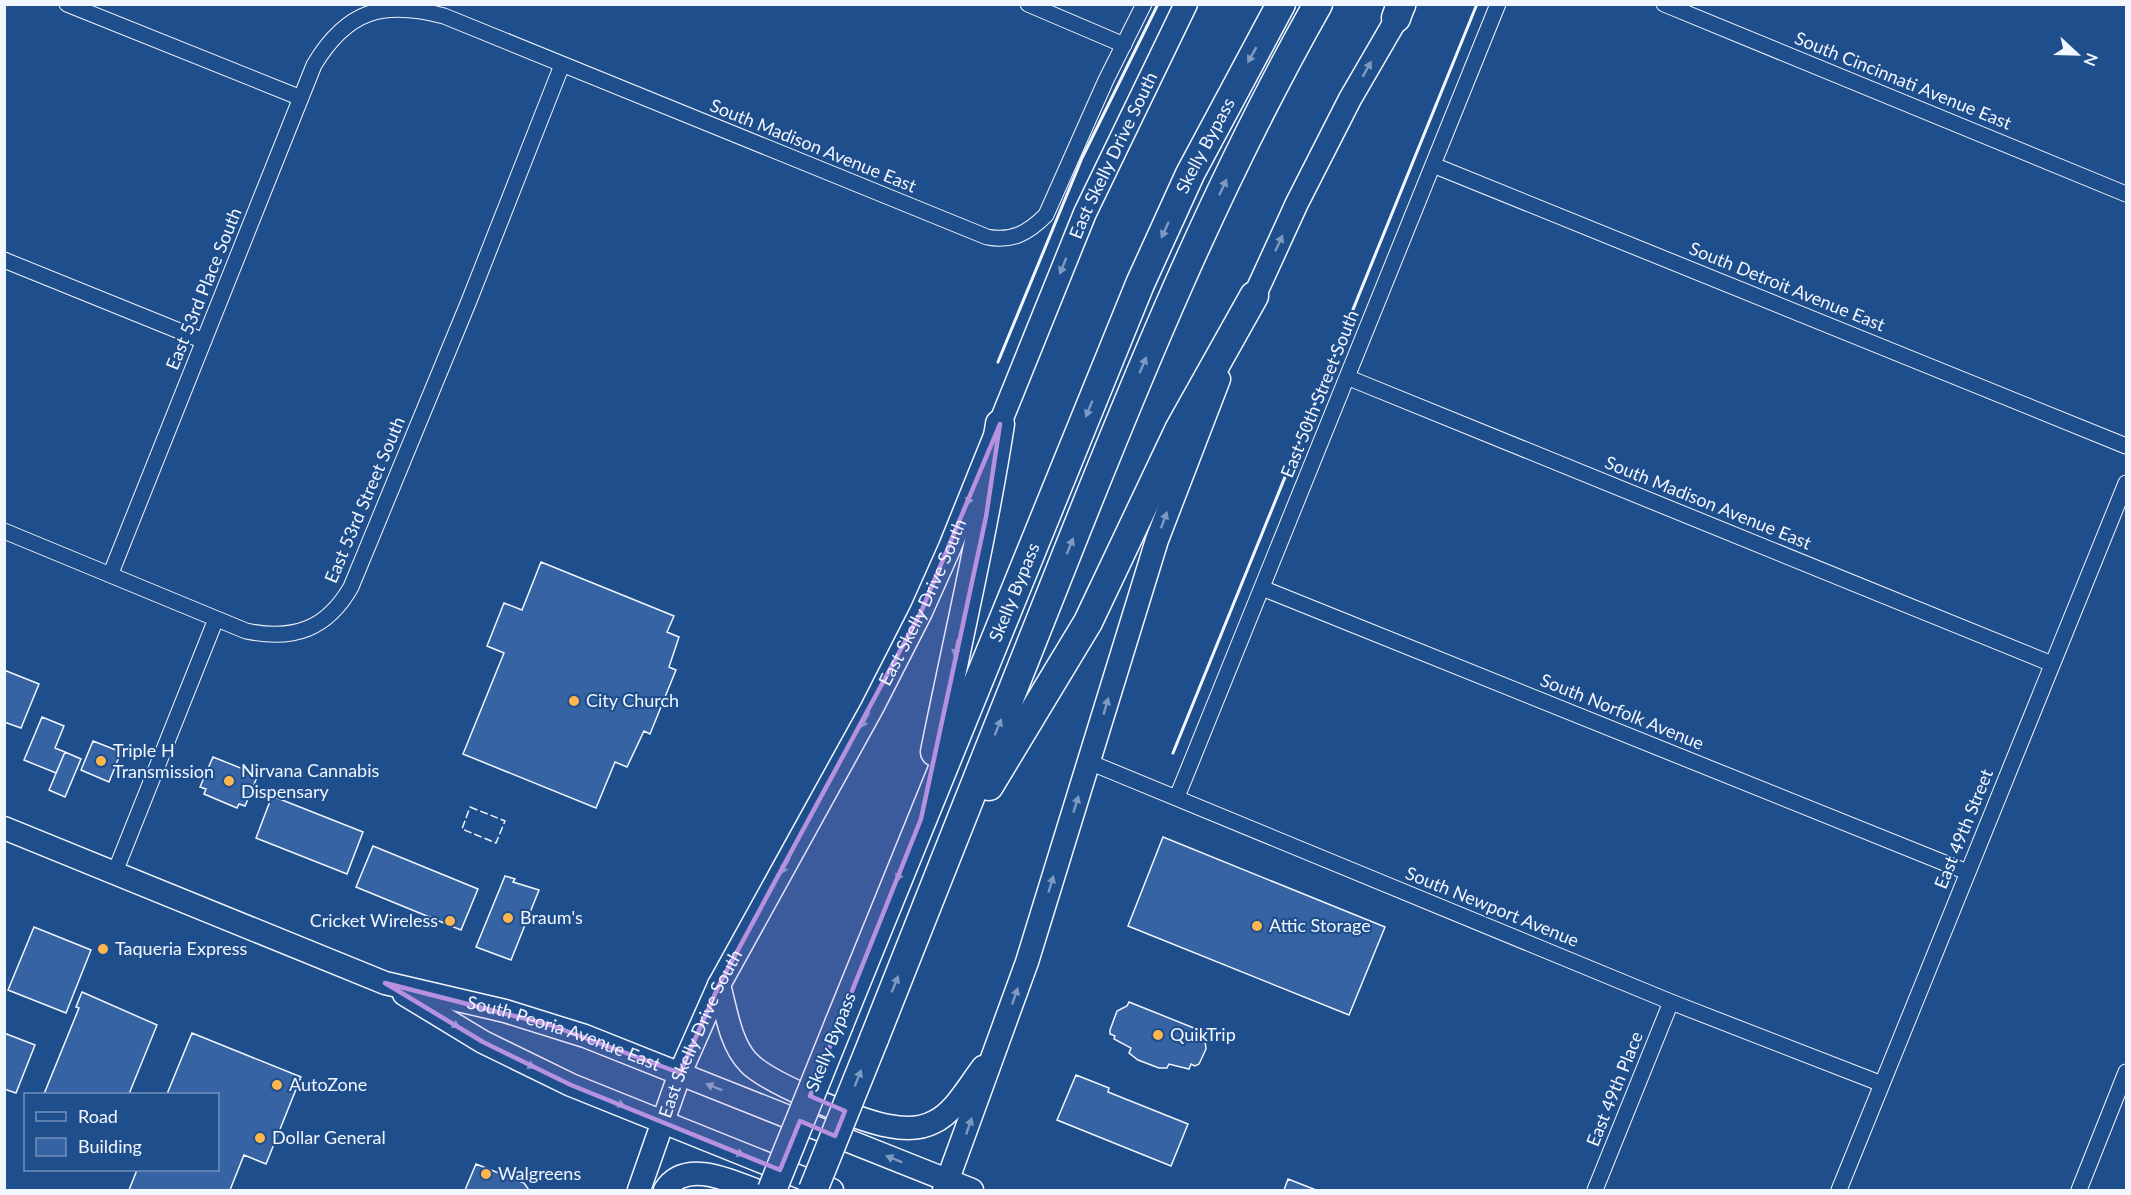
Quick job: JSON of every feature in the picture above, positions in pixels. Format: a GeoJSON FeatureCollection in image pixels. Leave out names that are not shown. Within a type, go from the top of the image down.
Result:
{"type":"FeatureCollection","features":[{"type":"Feature","properties":{"kind":"highway","name":"Skelly Bypass"},"geometry":{"type":"LineString","coordinates":[[772,1191],[1140,284],[1190,174],[1281,4]]}},
{"type":"Feature","properties":{"kind":"highway","name":"Skelly Bypass"},"geometry":{"type":"LineString","coordinates":[[813,1191],[1133,388],[1228,176],[1318,4]]}},
{"type":"Feature","properties":{"kind":"highway"},"geometry":{"type":"LineString","coordinates":[[945,860],[1088,622],[1180,428],[1254,296]]}},
{"type":"Feature","properties":{"kind":"highway"},"geometry":{"type":"LineString","coordinates":[[921,819],[967,591],[986,517],[1000,424]]}},
{"type":"Feature","properties":{"kind":"main road","name":"East Skelly Drive South"},"geometry":{"type":"LineString","coordinates":[[639,1191],[680,1073],[719,986],[872,708],[921,612],[1000,424],[1084,213],[1186,4]]}},
{"type":"Feature","properties":{"kind":"main road"},"geometry":{"type":"LineString","coordinates":[[946,1186],[1027,962],[1157,540],[1183,469],[1254,296],[1297,203],[1401,9]]}},
{"type":"Feature","properties":{"kind":"main road","name":"South Peoria Avenue East"},"geometry":{"type":"LineString","coordinates":[[4,828],[385,982],[505,1011],[559,1028],[680,1073],[946,1186],[972,1191]]}},
{"type":"Feature","properties":{"kind":"main road","name":"South Peoria Avenue East"},"geometry":{"type":"LineString","coordinates":[[385,982],[493,1047],[571,1085],[832,1191]]}},
{"type":"Feature","properties":{"kind":"main road"},"geometry":{"type":"LineString","coordinates":[[719,986],[737,1045],[758,1071],[773,1082],[873,1122],[890,1126],[920,1127],[945,1115],[995,1052]]}},
{"type":"Feature","properties":{"kind":"main road"},"geometry":{"type":"LineString","coordinates":[[666,1191],[669,1184],[679,1179],[695,1174],[710,1174],[754,1191]]}},
{"type":"Feature","properties":{"kind":"street"},"geometry":{"type":"LineString","coordinates":[[1028,4],[1124,45]]}},
{"type":"Feature","properties":{"kind":"street","name":"South Madison Avenue East"},"geometry":{"type":"LineString","coordinates":[[344,26],[367,14],[394,7],[418,9],[444,16],[562,66],[987,237],[1005,241],[1032,229],[1046,215],[1144,4]]}},
{"type":"Feature","properties":{"kind":"street","name":"East 50th Street South"},"geometry":{"type":"LineString","coordinates":[[1177,797],[1349,378],[1498,4]]}},
{"type":"Feature","properties":{"kind":"street","name":"South Cincinnati Avenue East"},"geometry":{"type":"LineString","coordinates":[[1664,4],[2127,194]]}},
{"type":"Feature","properties":{"kind":"street"},"geometry":{"type":"LineString","coordinates":[[76,6],[301,98]]}},
{"type":"Feature","properties":{"kind":"street","name":"East 53rd Place South"},"geometry":{"type":"LineString","coordinates":[[111,573],[301,98],[320,56],[344,26]]}},
{"type":"Feature","properties":{"kind":"street","name":"East 53rd Street South"},"geometry":{"type":"LineString","coordinates":[[4,531],[111,573],[246,631],[284,635],[312,627],[327,617],[343,601],[470,301],[562,66]]}},
{"type":"Feature","properties":{"kind":"street","name":"South Detroit Avenue East"},"geometry":{"type":"LineString","coordinates":[[1433,165],[2127,446]]}},
{"type":"Feature","properties":{"kind":"street"},"geometry":{"type":"LineString","coordinates":[[4,260],[204,341]]}},
{"type":"Feature","properties":{"kind":"street","name":"South Madison Avenue East"},"geometry":{"type":"LineString","coordinates":[[1349,378],[2052,664]]}},
{"type":"Feature","properties":{"kind":"street","name":"East 49th Street"},"geometry":{"type":"LineString","coordinates":[[1839,1191],[2127,483]]}},
{"type":"Feature","properties":{"kind":"street","name":"South Norfolk Avenue"},"geometry":{"type":"LineString","coordinates":[[1262,588],[1967,872]]}},
{"type":"Feature","properties":{"kind":"street"},"geometry":{"type":"LineString","coordinates":[[115,872],[216,619]]}},
{"type":"Feature","properties":{"kind":"street","name":"South Newport Avenue"},"geometry":{"type":"LineString","coordinates":[[1089,762],[1671,1002],[1882,1084]]}},
{"type":"Feature","properties":{"kind":"street","name":"East 49th Place"},"geometry":{"type":"LineString","coordinates":[[1595,1191],[1671,1002]]}},
{"type":"Feature","properties":{"kind":"street"},"geometry":{"type":"LineString","coordinates":[[2079,1191],[2127,1072]]}},
{"type":"Feature","properties":{"kind":"highlighted area"},"geometry":{"type":"Polygon","coordinates":[[[1000,424],[986,517],[921,819],[810,1096],[845,1111],[835,1136],[800,1121],[780,1170],[571,1085],[483,1042],[385,983],[550,1025],[680,1073],[719,985],[921,612],[1000,424]]]}},
{"type":"Feature","properties":{"kind":"building","name":"City Church"},"geometry":{"type":"Polygon","coordinates":[[[541,562],[674,616],[667,632],[679,637],[669,667],[676,670],[650,734],[644,731],[627,767],[615,762],[596,808],[463,754],[504,653],[487,646],[504,603],[522,610],[541,562]]]}},
{"type":"Feature","properties":{"kind":"building"},"geometry":{"type":"Polygon","coordinates":[[[4,670],[39,684],[21,728],[4,722],[4,670]]]}},
{"type":"Feature","properties":{"kind":"building"},"geometry":{"type":"Polygon","coordinates":[[[42,717],[64,726],[55,748],[65,752],[56,773],[24,760],[42,717]]]}},
{"type":"Feature","properties":{"kind":"building","name":"Triple H Transmission"},"geometry":{"type":"Polygon","coordinates":[[[93,741],[121,752],[109,782],[81,770],[93,741]]]}},
{"type":"Feature","properties":{"kind":"building"},"geometry":{"type":"Polygon","coordinates":[[[65,752],[81,759],[65,797],[49,790],[65,752]]]}},
{"type":"Feature","properties":{"kind":"building","name":"Nirvana Cannabis Dispensary"},"geometry":{"type":"Polygon","coordinates":[[[213,757],[258,775],[245,806],[239,804],[237,808],[204,794],[206,789],[200,787],[213,757]]]}},
{"type":"Feature","properties":{"kind":"building"},"geometry":{"type":"Polygon","coordinates":[[[272,796],[363,832],[347,874],[256,838],[272,796]]]}},
{"type":"Feature","properties":{"kind":"building","name":"Attic Storage"},"geometry":{"type":"Polygon","coordinates":[[[1163,837],[1385,927],[1349,1015],[1128,926],[1163,837]]]}},
{"type":"Feature","properties":{"kind":"building"},"geometry":{"type":"Polygon","coordinates":[[[373,846],[478,889],[461,930],[356,887],[373,846]]]}},
{"type":"Feature","properties":{"kind":"building","name":"Braum's"},"geometry":{"type":"Polygon","coordinates":[[[505,876],[515,879],[513,882],[539,890],[511,960],[476,947],[505,876]]]}},
{"type":"Feature","properties":{"kind":"building"},"geometry":{"type":"Polygon","coordinates":[[[34,927],[91,950],[66,1013],[8,990],[34,927]]]}},
{"type":"Feature","properties":{"kind":"building"},"geometry":{"type":"Polygon","coordinates":[[[82,992],[157,1025],[129,1093],[44,1093],[79,1008],[76,1007],[82,992]]]}},
{"type":"Feature","properties":{"kind":"building","name":"QuikTrip"},"geometry":{"type":"Polygon","coordinates":[[[1129,1002],[1204,1032],[1206,1049],[1199,1064],[1195,1066],[1191,1064],[1189,1069],[1169,1064],[1167,1068],[1159,1068],[1138,1060],[1129,1053],[1131,1048],[1114,1039],[1115,1036],[1110,1034],[1110,1030],[1117,1011],[1127,1006],[1129,1002]]]}},
{"type":"Feature","properties":{"kind":"building"},"geometry":{"type":"Polygon","coordinates":[[[4,1033],[35,1045],[16,1093],[4,1089],[4,1033]]]}},
{"type":"Feature","properties":{"kind":"building"},"geometry":{"type":"Polygon","coordinates":[[[192,1033],[301,1077],[266,1164],[244,1155],[230,1190],[129,1190],[137,1171],[219,1171],[219,1093],[167,1093],[192,1033]]]}},
{"type":"Feature","properties":{"kind":"building"},"geometry":{"type":"Polygon","coordinates":[[[1076,1075],[1109,1088],[1108,1092],[1188,1124],[1171,1166],[1057,1120],[1076,1075]]]}},
{"type":"Feature","properties":{"kind":"building","name":"Walgreens"},"geometry":{"type":"Polygon","coordinates":[[[476,1164],[524,1183],[529,1190],[465,1190],[476,1164]]]}},
{"type":"Feature","properties":{"kind":"building"},"geometry":{"type":"Polygon","coordinates":[[[1288,1179],[1316,1190],[1284,1190],[1288,1179]]]}},
{"type":"Feature","properties":{"kind":"fence"},"geometry":{"type":"LineString","coordinates":[[470,807],[505,821],[496,843],[462,829],[470,807]]}},
{"type":"Feature","properties":{"kind":"wall"},"geometry":{"type":"LineString","coordinates":[[998,362],[1082,158],[1158,4]]}},
{"type":"Feature","properties":{"kind":"wall"},"geometry":{"type":"LineString","coordinates":[[1173,753],[1477,4]]}},
{"type":"Feature","properties":{"kind":"place","name":"City Church"},"geometry":{"type":"Point","coordinates":[574,701]}},
{"type":"Feature","properties":{"kind":"place","name":"Triple H Transmission"},"geometry":{"type":"Point","coordinates":[101,761]}},
{"type":"Feature","properties":{"kind":"place","name":"Nirvana Cannabis Dispensary"},"geometry":{"type":"Point","coordinates":[229,781]}},
{"type":"Feature","properties":{"kind":"place","name":"Braum's"},"geometry":{"type":"Point","coordinates":[508,918]}},
{"type":"Feature","properties":{"kind":"place","name":"Cricket Wireless"},"geometry":{"type":"Point","coordinates":[450,921]}},
{"type":"Feature","properties":{"kind":"place","name":"Attic Storage"},"geometry":{"type":"Point","coordinates":[1257,926]}},
{"type":"Feature","properties":{"kind":"place","name":"Taqueria Express"},"geometry":{"type":"Point","coordinates":[103,949]}},
{"type":"Feature","properties":{"kind":"place","name":"QuikTrip"},"geometry":{"type":"Point","coordinates":[1158,1035]}},
{"type":"Feature","properties":{"kind":"place","name":"AutoZone"},"geometry":{"type":"Point","coordinates":[277,1085]}},
{"type":"Feature","properties":{"kind":"place","name":"Dollar General"},"geometry":{"type":"Point","coordinates":[260,1138]}},
{"type":"Feature","properties":{"kind":"place","name":"Walgreens"},"geometry":{"type":"Point","coordinates":[486,1174]}}]}
